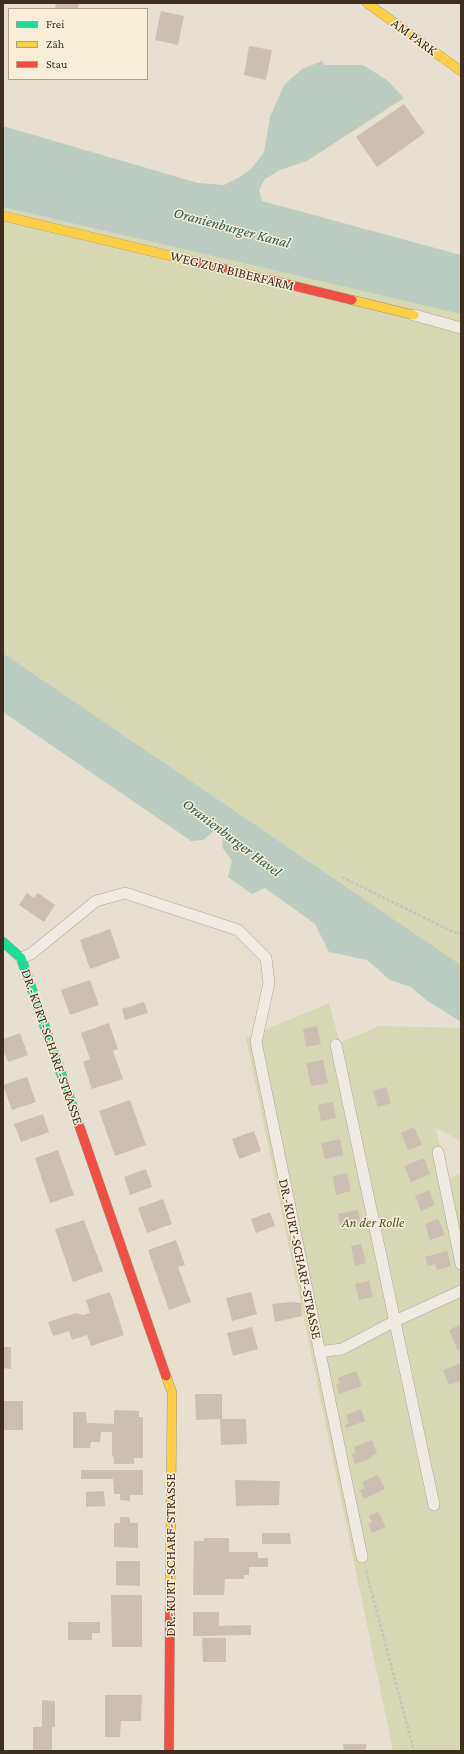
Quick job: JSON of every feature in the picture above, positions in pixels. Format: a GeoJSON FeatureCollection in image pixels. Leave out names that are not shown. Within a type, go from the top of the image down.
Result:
{"type":"FeatureCollection","features":[{"type":"Feature","properties":{"kind":"street","name":"AM PARK"},"geometry":{"type":"LineString","coordinates":[[367,3],[461,70]]}},
{"type":"Feature","properties":{"kind":"street","name":"WEG ZUR BIBERFARM"},"geometry":{"type":"LineString","coordinates":[[3,216],[414,315]]}},
{"type":"Feature","properties":{"kind":"street"},"geometry":{"type":"LineString","coordinates":[[3,942],[21,958]]}},
{"type":"Feature","properties":{"kind":"street","name":"DR.-KURT-SCHARF-STRASSE"},"geometry":{"type":"LineString","coordinates":[[21,958],[172,1393],[169,1751]]}},
{"type":"Feature","properties":{"kind":"lane","name":"WEG ZUR BIBERFARM"},"geometry":{"type":"LineString","coordinates":[[414,315],[461,328]]}},
{"type":"Feature","properties":{"kind":"lane","name":"DR.-KURT-SCHARF-STRASSE"},"geometry":{"type":"LineString","coordinates":[[21,958],[31,954],[96,901],[125,893],[238,930],[266,958],[269,984],[256,1042],[362,1557]]}},
{"type":"Feature","properties":{"kind":"lane"},"geometry":{"type":"LineString","coordinates":[[336,1044],[434,1504]]}},
{"type":"Feature","properties":{"kind":"lane"},"geometry":{"type":"LineString","coordinates":[[438,1152],[461,1264]]}},
{"type":"Feature","properties":{"kind":"lane"},"geometry":{"type":"LineString","coordinates":[[319,1352],[342,1349],[461,1291]]}},
{"type":"Feature","properties":{"kind":"path"},"geometry":{"type":"LineString","coordinates":[[313,155],[400,95]]}},
{"type":"Feature","properties":{"kind":"path"},"geometry":{"type":"LineString","coordinates":[[342,877],[451,931],[461,934]]}},
{"type":"Feature","properties":{"kind":"path"},"geometry":{"type":"LineString","coordinates":[[362,1557],[414,1751]]}},
{"type":"Feature","properties":{"kind":"green space"},"geometry":{"type":"Polygon","coordinates":[[[3,207],[461,314],[461,965],[3,653],[3,207]]]}},
{"type":"Feature","properties":{"kind":"green space","name":"An der Rolle"},"geometry":{"type":"Polygon","coordinates":[[[329,1003],[340,1043],[379,1026],[461,1028],[461,1141],[436,1128],[448,1178],[461,1174],[461,1751],[393,1751],[246,1038],[329,1003]]]}},
{"type":"Feature","properties":{"kind":"water","name":"Oranienburger Kanal"},"geometry":{"type":"Polygon","coordinates":[[[322,61],[324,65],[363,65],[387,80],[404,98],[307,161],[280,170],[265,179],[259,190],[262,201],[461,255],[461,314],[3,207],[3,126],[198,183],[224,185],[240,177],[252,168],[264,152],[270,117],[284,85],[302,69],[322,61]]]}},
{"type":"Feature","properties":{"kind":"water","name":"Oranienburger Havel"},"geometry":{"type":"Polygon","coordinates":[[[3,653],[461,965],[461,1022],[426,1000],[411,987],[390,980],[367,960],[329,952],[315,924],[265,888],[252,894],[228,877],[232,861],[222,847],[223,837],[214,831],[203,840],[191,841],[3,712],[3,653]]]}},
{"type":"Feature","properties":{"kind":"building"},"geometry":{"type":"Polygon","coordinates":[[[56,3],[79,4],[78,8],[55,8],[56,3]]]}},
{"type":"Feature","properties":{"kind":"building"},"geometry":{"type":"Polygon","coordinates":[[[161,11],[184,16],[178,45],[155,40],[161,11]]]}},
{"type":"Feature","properties":{"kind":"building"},"geometry":{"type":"Polygon","coordinates":[[[249,46],[272,50],[266,80],[244,75],[249,46]]]}},
{"type":"Feature","properties":{"kind":"building"},"geometry":{"type":"Polygon","coordinates":[[[404,104],[425,133],[377,167],[356,137],[404,104]]]}},
{"type":"Feature","properties":{"kind":"building"},"geometry":{"type":"Polygon","coordinates":[[[27,893],[34,898],[38,893],[55,905],[44,922],[19,905],[27,893]]]}},
{"type":"Feature","properties":{"kind":"building"},"geometry":{"type":"Polygon","coordinates":[[[110,929],[120,958],[90,969],[80,940],[110,929]]]}},
{"type":"Feature","properties":{"kind":"building"},"geometry":{"type":"Polygon","coordinates":[[[90,980],[99,1005],[70,1015],[61,990],[90,980]]]}},
{"type":"Feature","properties":{"kind":"building"},"geometry":{"type":"Polygon","coordinates":[[[144,1002],[148,1013],[125,1020],[122,1009],[144,1002]]]}},
{"type":"Feature","properties":{"kind":"building"},"geometry":{"type":"Polygon","coordinates":[[[109,1023],[118,1049],[113,1051],[123,1079],[92,1089],[83,1062],[90,1059],[81,1033],[109,1023]]]}},
{"type":"Feature","properties":{"kind":"building"},"geometry":{"type":"Polygon","coordinates":[[[317,1026],[321,1044],[306,1047],[303,1029],[317,1026]]]}},
{"type":"Feature","properties":{"kind":"building"},"geometry":{"type":"Polygon","coordinates":[[[20,1033],[28,1055],[8,1062],[3,1049],[3,1039],[20,1033]]]}},
{"type":"Feature","properties":{"kind":"building"},"geometry":{"type":"Polygon","coordinates":[[[323,1060],[328,1083],[311,1086],[306,1063],[323,1060]]]}},
{"type":"Feature","properties":{"kind":"building"},"geometry":{"type":"Polygon","coordinates":[[[27,1077],[36,1102],[12,1110],[3,1085],[27,1077]]]}},
{"type":"Feature","properties":{"kind":"building"},"geometry":{"type":"Polygon","coordinates":[[[386,1087],[391,1103],[378,1107],[373,1091],[386,1087]]]}},
{"type":"Feature","properties":{"kind":"building"},"geometry":{"type":"Polygon","coordinates":[[[130,1100],[146,1145],[115,1156],[99,1111],[130,1100]]]}},
{"type":"Feature","properties":{"kind":"building"},"geometry":{"type":"Polygon","coordinates":[[[333,1102],[336,1118],[321,1121],[318,1105],[333,1102]]]}},
{"type":"Feature","properties":{"kind":"building"},"geometry":{"type":"Polygon","coordinates":[[[43,1114],[49,1132],[21,1142],[14,1124],[43,1114]]]}},
{"type":"Feature","properties":{"kind":"building"},"geometry":{"type":"Polygon","coordinates":[[[414,1127],[422,1145],[408,1150],[401,1133],[414,1127]]]}},
{"type":"Feature","properties":{"kind":"building"},"geometry":{"type":"Polygon","coordinates":[[[254,1131],[261,1151],[239,1159],[232,1139],[254,1131]]]}},
{"type":"Feature","properties":{"kind":"building"},"geometry":{"type":"Polygon","coordinates":[[[340,1139],[343,1155],[325,1159],[321,1143],[340,1139]]]}},
{"type":"Feature","properties":{"kind":"building"},"geometry":{"type":"Polygon","coordinates":[[[58,1150],[74,1195],[50,1203],[35,1158],[58,1150]]]}},
{"type":"Feature","properties":{"kind":"building"},"geometry":{"type":"Polygon","coordinates":[[[424,1158],[430,1174],[411,1182],[404,1166],[424,1158]]]}},
{"type":"Feature","properties":{"kind":"building"},"geometry":{"type":"Polygon","coordinates":[[[146,1169],[152,1187],[130,1195],[124,1177],[146,1169]]]}},
{"type":"Feature","properties":{"kind":"building"},"geometry":{"type":"Polygon","coordinates":[[[347,1173],[351,1191],[336,1195],[333,1176],[347,1173]]]}},
{"type":"Feature","properties":{"kind":"building"},"geometry":{"type":"Polygon","coordinates":[[[429,1190],[435,1205],[421,1211],[415,1196],[429,1190]]]}},
{"type":"Feature","properties":{"kind":"building"},"geometry":{"type":"Polygon","coordinates":[[[163,1199],[172,1224],[147,1233],[138,1208],[163,1199]]]}},
{"type":"Feature","properties":{"kind":"building"},"geometry":{"type":"Polygon","coordinates":[[[358,1210],[361,1226],[341,1230],[338,1214],[358,1210]]]}},
{"type":"Feature","properties":{"kind":"building"},"geometry":{"type":"Polygon","coordinates":[[[270,1212],[275,1226],[256,1233],[251,1219],[270,1212]]]}},
{"type":"Feature","properties":{"kind":"building"},"geometry":{"type":"Polygon","coordinates":[[[438,1219],[445,1235],[430,1240],[425,1224],[438,1219]]]}},
{"type":"Feature","properties":{"kind":"building"},"geometry":{"type":"Polygon","coordinates":[[[84,1220],[103,1271],[73,1282],[55,1229],[84,1220]]]}},
{"type":"Feature","properties":{"kind":"building"},"geometry":{"type":"Polygon","coordinates":[[[176,1240],[185,1265],[178,1267],[191,1302],[169,1310],[148,1250],[176,1240]]]}},
{"type":"Feature","properties":{"kind":"building"},"geometry":{"type":"Polygon","coordinates":[[[361,1244],[366,1263],[355,1266],[351,1246],[361,1244]]]}},
{"type":"Feature","properties":{"kind":"building"},"geometry":{"type":"Polygon","coordinates":[[[447,1251],[451,1266],[437,1270],[435,1264],[428,1266],[425,1257],[447,1251]]]}},
{"type":"Feature","properties":{"kind":"building"},"geometry":{"type":"Polygon","coordinates":[[[369,1281],[373,1297],[359,1300],[355,1284],[369,1281]]]}},
{"type":"Feature","properties":{"kind":"building"},"geometry":{"type":"Polygon","coordinates":[[[110,1292],[124,1335],[91,1346],[87,1335],[72,1340],[69,1331],[53,1336],[48,1322],[76,1313],[83,1315],[90,1313],[86,1300],[110,1292]]]}},
{"type":"Feature","properties":{"kind":"building"},"geometry":{"type":"Polygon","coordinates":[[[251,1292],[257,1314],[232,1321],[226,1298],[251,1292]]]}},
{"type":"Feature","properties":{"kind":"building"},"geometry":{"type":"Polygon","coordinates":[[[292,1302],[301,1303],[302,1316],[275,1322],[272,1304],[292,1302]]]}},
{"type":"Feature","properties":{"kind":"building"},"geometry":{"type":"Polygon","coordinates":[[[459,1325],[461,1329],[461,1349],[458,1351],[449,1330],[459,1325]]]}},
{"type":"Feature","properties":{"kind":"building"},"geometry":{"type":"Polygon","coordinates":[[[252,1327],[258,1349],[233,1356],[227,1333],[252,1327]]]}},
{"type":"Feature","properties":{"kind":"building"},"geometry":{"type":"Polygon","coordinates":[[[3,1347],[11,1347],[11,1369],[3,1368],[3,1347]]]}},
{"type":"Feature","properties":{"kind":"building"},"geometry":{"type":"Polygon","coordinates":[[[461,1363],[461,1381],[449,1385],[443,1370],[461,1363]]]}},
{"type":"Feature","properties":{"kind":"building"},"geometry":{"type":"Polygon","coordinates":[[[356,1371],[362,1386],[339,1394],[336,1385],[340,1383],[338,1378],[356,1371]]]}},
{"type":"Feature","properties":{"kind":"building"},"geometry":{"type":"Polygon","coordinates":[[[195,1394],[222,1394],[222,1419],[246,1419],[247,1444],[221,1445],[220,1419],[196,1420],[195,1394]]]}},
{"type":"Feature","properties":{"kind":"building"},"geometry":{"type":"Polygon","coordinates":[[[3,1401],[23,1401],[23,1430],[3,1430],[3,1401]]]}},
{"type":"Feature","properties":{"kind":"building"},"geometry":{"type":"Polygon","coordinates":[[[361,1409],[365,1421],[346,1428],[345,1425],[349,1423],[346,1415],[361,1409]]]}},
{"type":"Feature","properties":{"kind":"building"},"geometry":{"type":"Polygon","coordinates":[[[114,1410],[139,1411],[139,1417],[143,1417],[143,1458],[134,1458],[134,1464],[114,1464],[114,1457],[112,1456],[112,1432],[101,1432],[100,1442],[91,1442],[90,1448],[73,1448],[73,1412],[86,1412],[87,1423],[114,1424],[114,1410]]]}},
{"type":"Feature","properties":{"kind":"building"},"geometry":{"type":"Polygon","coordinates":[[[372,1440],[377,1453],[371,1456],[372,1458],[355,1464],[352,1454],[356,1453],[354,1447],[372,1440]]]}},
{"type":"Feature","properties":{"kind":"building"},"geometry":{"type":"Polygon","coordinates":[[[81,1470],[143,1470],[143,1495],[130,1495],[130,1501],[120,1500],[120,1494],[114,1494],[113,1479],[81,1479],[81,1470]]]}},
{"type":"Feature","properties":{"kind":"building"},"geometry":{"type":"Polygon","coordinates":[[[378,1475],[385,1489],[364,1499],[360,1490],[365,1488],[362,1482],[378,1475]]]}},
{"type":"Feature","properties":{"kind":"building"},"geometry":{"type":"Polygon","coordinates":[[[235,1480],[280,1481],[279,1505],[236,1506],[235,1480]]]}},
{"type":"Feature","properties":{"kind":"building"},"geometry":{"type":"Polygon","coordinates":[[[104,1491],[105,1506],[86,1507],[86,1492],[104,1491]]]}},
{"type":"Feature","properties":{"kind":"building"},"geometry":{"type":"Polygon","coordinates":[[[378,1512],[386,1527],[372,1533],[368,1524],[372,1522],[369,1516],[378,1512]]]}},
{"type":"Feature","properties":{"kind":"building"},"geometry":{"type":"Polygon","coordinates":[[[120,1517],[129,1517],[130,1523],[138,1523],[138,1548],[114,1547],[114,1523],[120,1523],[120,1517]]]}},
{"type":"Feature","properties":{"kind":"building"},"geometry":{"type":"Polygon","coordinates":[[[262,1533],[290,1533],[291,1544],[262,1544],[262,1533]]]}},
{"type":"Feature","properties":{"kind":"building"},"geometry":{"type":"Polygon","coordinates":[[[204,1538],[229,1538],[229,1552],[258,1552],[258,1558],[268,1558],[268,1567],[249,1567],[249,1575],[244,1575],[244,1579],[225,1579],[224,1595],[193,1595],[194,1541],[204,1541],[204,1538]]]}},
{"type":"Feature","properties":{"kind":"building"},"geometry":{"type":"Polygon","coordinates":[[[116,1561],[140,1561],[140,1586],[116,1585],[116,1561]]]}},
{"type":"Feature","properties":{"kind":"building"},"geometry":{"type":"Polygon","coordinates":[[[111,1595],[142,1595],[142,1647],[112,1647],[111,1595]]]}},
{"type":"Feature","properties":{"kind":"building"},"geometry":{"type":"Polygon","coordinates":[[[193,1612],[219,1612],[219,1626],[251,1625],[251,1635],[193,1636],[193,1612]]]}},
{"type":"Feature","properties":{"kind":"building"},"geometry":{"type":"Polygon","coordinates":[[[68,1622],[100,1622],[100,1633],[92,1633],[92,1640],[68,1640],[68,1622]]]}},
{"type":"Feature","properties":{"kind":"building"},"geometry":{"type":"Polygon","coordinates":[[[202,1638],[226,1638],[226,1662],[203,1662],[202,1638]]]}},
{"type":"Feature","properties":{"kind":"building"},"geometry":{"type":"Polygon","coordinates":[[[105,1695],[142,1695],[141,1721],[121,1721],[120,1737],[105,1737],[105,1695]]]}},
{"type":"Feature","properties":{"kind":"building"},"geometry":{"type":"Polygon","coordinates":[[[42,1700],[55,1701],[55,1727],[52,1727],[52,1751],[33,1751],[33,1727],[42,1727],[42,1700]]]}},
{"type":"Feature","properties":{"kind":"building"},"geometry":{"type":"Polygon","coordinates":[[[343,1744],[366,1744],[366,1751],[344,1751],[343,1744]]]}},
{"type":"Feature","properties":{"kind":"traffic: fast"},"geometry":{"type":"LineString","coordinates":[[3,942],[21,958],[80,1128]]}},
{"type":"Feature","properties":{"kind":"traffic: slow"},"geometry":{"type":"LineString","coordinates":[[367,3],[461,71]]}},
{"type":"Feature","properties":{"kind":"traffic: slow"},"geometry":{"type":"LineString","coordinates":[[3,216],[192,261]]}},
{"type":"Feature","properties":{"kind":"traffic: slow"},"geometry":{"type":"LineString","coordinates":[[352,300],[414,315]]}},
{"type":"Feature","properties":{"kind":"traffic: slow"},"geometry":{"type":"LineString","coordinates":[[166,1376],[172,1393],[170,1605]]}},
{"type":"Feature","properties":{"kind":"traffic: jam"},"geometry":{"type":"LineString","coordinates":[[192,261],[352,300]]}},
{"type":"Feature","properties":{"kind":"traffic: jam"},"geometry":{"type":"LineString","coordinates":[[80,1128],[166,1376]]}},
{"type":"Feature","properties":{"kind":"traffic: jam"},"geometry":{"type":"LineString","coordinates":[[169,1751],[170,1605]]}}]}
